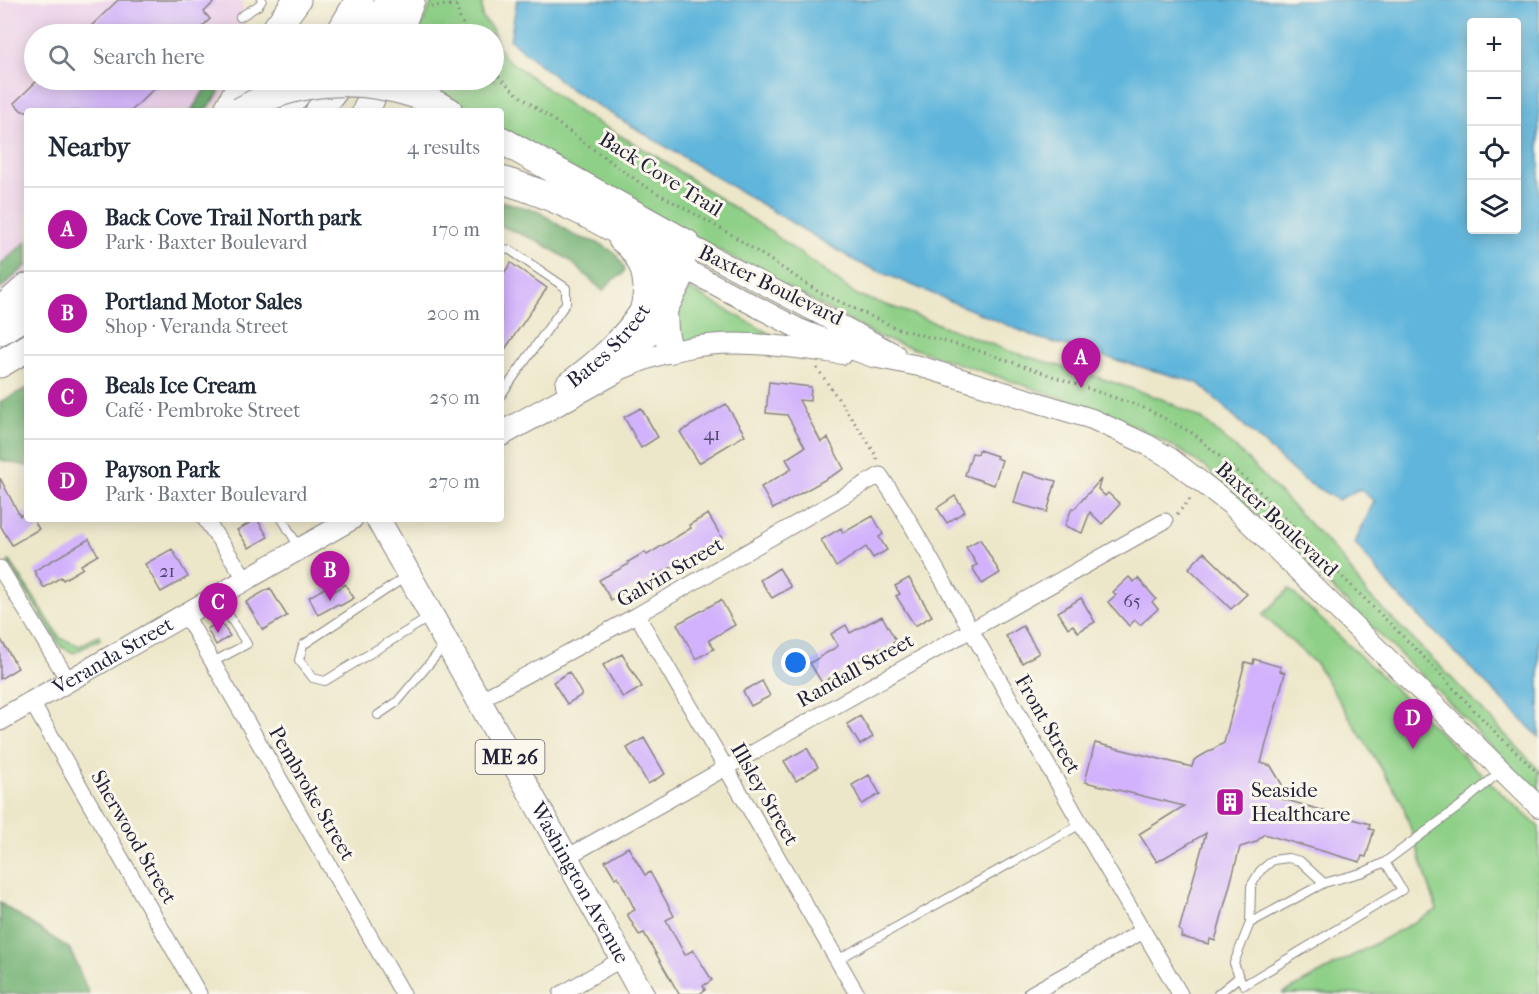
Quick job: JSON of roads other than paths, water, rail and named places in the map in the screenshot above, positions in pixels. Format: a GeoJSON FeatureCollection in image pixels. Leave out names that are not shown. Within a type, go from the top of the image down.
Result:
{"type":"FeatureCollection","features":[{"type":"Feature","properties":{"kind":"highway"},"geometry":{"type":"LineString","coordinates":[[279,24],[297,0]]}},
{"type":"Feature","properties":{"kind":"highway"},"geometry":{"type":"LineString","coordinates":[[345,24],[359,0]]}},
{"type":"Feature","properties":{"kind":"highway"},"geometry":{"type":"LineString","coordinates":[[376,24],[389,0]]}},
{"type":"Feature","properties":{"kind":"highway"},"geometry":{"type":"LineString","coordinates":[[405,24],[420,3]]}},
{"type":"Feature","properties":{"kind":"highway"},"geometry":{"type":"LineString","coordinates":[[229,108],[238,90]]}},
{"type":"Feature","properties":{"kind":"highway"},"geometry":{"type":"LineString","coordinates":[[246,108],[264,99],[294,90]]}},
{"type":"Feature","properties":{"kind":"highway"},"geometry":{"type":"LineString","coordinates":[[285,108],[300,90]]}},
{"type":"Feature","properties":{"kind":"highway"},"geometry":{"type":"LineString","coordinates":[[321,108],[335,90]]}},
{"type":"Feature","properties":{"kind":"highway"},"geometry":{"type":"LineString","coordinates":[[367,108],[375,90]]}},
{"type":"Feature","properties":{"kind":"highway"},"geometry":{"type":"LineString","coordinates":[[400,90],[420,96],[443,108]]}},
{"type":"Feature","properties":{"kind":"highway"},"geometry":{"type":"LineString","coordinates":[[504,142],[681,258]]}},
{"type":"Feature","properties":{"kind":"highway"},"geometry":{"type":"LineString","coordinates":[[504,181],[564,202],[681,258]]}},
{"type":"Feature","properties":{"kind":"highway"},"geometry":{"type":"LineString","coordinates":[[592,216],[626,242],[638,256],[646,274],[648,292],[655,309]]}},
{"type":"Feature","properties":{"kind":"highway"},"geometry":{"type":"LineString","coordinates":[[0,311],[24,290]]}},
{"type":"Feature","properties":{"kind":"highway"},"geometry":{"type":"LineString","coordinates":[[0,331],[24,316]]}},
{"type":"Feature","properties":{"kind":"highway"},"geometry":{"type":"LineString","coordinates":[[0,364],[24,350]]}},
{"type":"Feature","properties":{"kind":"highway"},"geometry":{"type":"LineString","coordinates":[[0,381],[24,369]]}},
{"type":"Feature","properties":{"kind":"main road","name":"Bates Street"},"geometry":{"type":"LineString","coordinates":[[504,432],[605,355],[632,326],[655,309],[680,281],[681,258]]}},
{"type":"Feature","properties":{"kind":"main road","name":"Bates Street"},"geometry":{"type":"LineString","coordinates":[[504,432],[614,372],[634,354],[655,309]]}},
{"type":"Feature","properties":{"kind":"main road"},"geometry":{"type":"LineString","coordinates":[[655,309],[666,331],[670,351]]}},
{"type":"Feature","properties":{"kind":"main road","name":"Veranda Street"},"geometry":{"type":"LineString","coordinates":[[0,720],[347,522]]}},
{"type":"Feature","properties":{"kind":"main road","name":"Washington Avenue"},"geometry":{"type":"LineString","coordinates":[[380,522],[642,994]]}},
{"type":"Feature","properties":{"kind":"street","name":"Baxter Boulevard"},"geometry":{"type":"LineString","coordinates":[[681,258],[799,329],[873,357],[919,366],[1092,419],[1146,444],[1196,476],[1231,505],[1539,807]]}},
{"type":"Feature","properties":{"kind":"street","name":"Baxter Boulevard"},"geometry":{"type":"LineString","coordinates":[[681,258],[919,366]]}},
{"type":"Feature","properties":{"kind":"street","name":"Bates Street"},"geometry":{"type":"LineString","coordinates":[[614,372],[643,359],[670,351],[715,343],[746,342],[873,357]]}},
{"type":"Feature","properties":{"kind":"street","name":"Galvin Street"},"geometry":{"type":"LineString","coordinates":[[478,701],[637,615],[880,475]]}},
{"type":"Feature","properties":{"kind":"street","name":"Front Street"},"geometry":{"type":"LineString","coordinates":[[880,475],[900,505],[1180,994]]}},
{"type":"Feature","properties":{"kind":"street","name":"Randall Street"},"geometry":{"type":"LineString","coordinates":[[567,857],[725,766],[1171,518]]}},
{"type":"Feature","properties":{"kind":"street"},"geometry":{"type":"LineString","coordinates":[[207,522],[246,579]]}},
{"type":"Feature","properties":{"kind":"street"},"geometry":{"type":"LineString","coordinates":[[0,568],[68,680]]}},
{"type":"Feature","properties":{"kind":"street","name":"Pembroke Street"},"geometry":{"type":"LineString","coordinates":[[185,614],[403,994]]}},
{"type":"Feature","properties":{"kind":"street","name":"Illsley Street"},"geometry":{"type":"LineString","coordinates":[[637,615],[856,994]]}},
{"type":"Feature","properties":{"kind":"street","name":"Sherwood Street"},"geometry":{"type":"LineString","coordinates":[[31,701],[199,994]]}},
{"type":"Feature","properties":{"kind":"street"},"geometry":{"type":"LineString","coordinates":[[1031,994],[1143,931]]}},
{"type":"Feature","properties":{"kind":"street"},"geometry":{"type":"LineString","coordinates":[[561,994],[622,959]]}},
{"type":"Feature","properties":{"kind":"lane"},"geometry":{"type":"LineString","coordinates":[[240,17],[259,5],[262,0]]}},
{"type":"Feature","properties":{"kind":"lane"},"geometry":{"type":"LineString","coordinates":[[504,249],[510,249],[566,288],[566,303],[504,391]]}},
{"type":"Feature","properties":{"kind":"lane"},"geometry":{"type":"LineString","coordinates":[[284,522],[300,548]]}},
{"type":"Feature","properties":{"kind":"lane"},"geometry":{"type":"LineString","coordinates":[[408,575],[303,645],[300,660],[313,678],[325,681],[431,616]]}},
{"type":"Feature","properties":{"kind":"lane"},"geometry":{"type":"LineString","coordinates":[[213,662],[247,644],[226,611]]}},
{"type":"Feature","properties":{"kind":"lane"},"geometry":{"type":"LineString","coordinates":[[378,714],[397,702],[446,644]]}},
{"type":"Feature","properties":{"kind":"lane"},"geometry":{"type":"LineString","coordinates":[[1250,923],[1324,883],[1364,873],[1385,861],[1460,806],[1501,771]]}},
{"type":"Feature","properties":{"kind":"lane"},"geometry":{"type":"LineString","coordinates":[[837,960],[1081,824]]}},
{"type":"Feature","properties":{"kind":"lane"},"geometry":{"type":"LineString","coordinates":[[1324,883],[1300,861],[1288,858],[1274,861],[1260,871],[1251,886],[1250,923],[1234,963],[1244,984],[1402,890],[1385,861]]}},
{"type":"Feature","properties":{"kind":"lane"},"geometry":{"type":"LineString","coordinates":[[1218,994],[1239,977]]}},
{"type":"Feature","properties":{"kind":"water"},"geometry":{"type":"Polygon","coordinates":[[[517,0],[1539,0],[1539,737],[1391,588],[1355,543],[1374,501],[1360,489],[1338,500],[1303,480],[1198,383],[1038,338],[857,262],[570,89],[510,40],[517,0]]]}},
{"type":"Feature","properties":{"kind":"place","name":"Back Cove Trail North park"},"geometry":{"type":"Point","coordinates":[1081,388]}},
{"type":"Feature","properties":{"kind":"place","name":"Portland Motor Sales"},"geometry":{"type":"Point","coordinates":[330,601]}},
{"type":"Feature","properties":{"kind":"place","name":"Beals Ice Cream"},"geometry":{"type":"Point","coordinates":[218,633]}},
{"type":"Feature","properties":{"kind":"place","name":"Payson Park"},"geometry":{"type":"Point","coordinates":[1413,749]}},
{"type":"Feature","properties":{"kind":"place","name":"Seaside Healthcare"},"geometry":{"type":"Point","coordinates":[1230,802]}}]}
